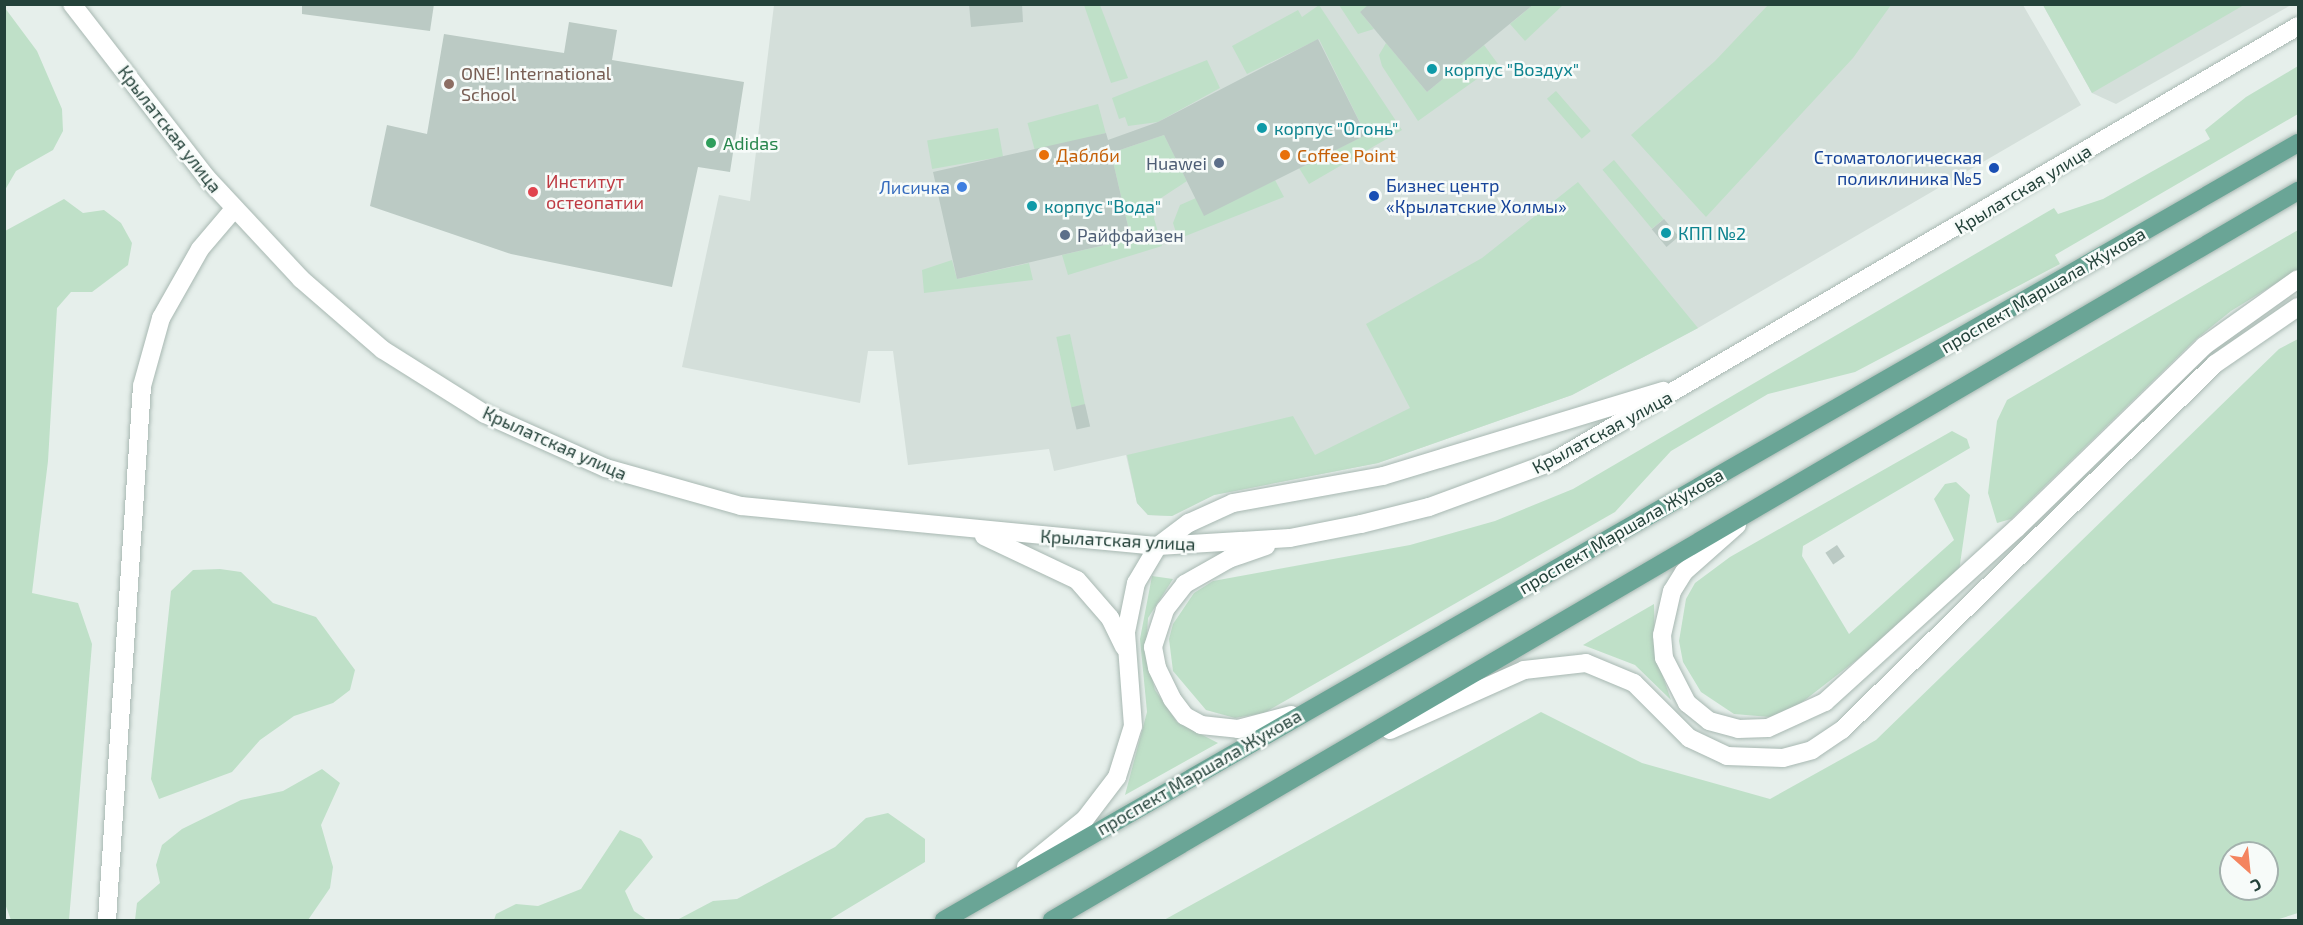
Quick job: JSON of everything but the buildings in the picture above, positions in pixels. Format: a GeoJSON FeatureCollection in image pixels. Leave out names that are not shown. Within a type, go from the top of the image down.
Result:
{"type":"FeatureCollection","features":[{"type":"Feature","properties":{"kind":"main road","name":"Крылатская улица"},"geometry":{"type":"LineString","coordinates":[[72,4],[234,209],[334,309],[403,363],[485,414],[606,468],[741,506],[969,530],[1158,546],[1290,538],[1429,507],[1505,481],[1554,460],[1705,377],[2298,26]]}},
{"type":"Feature","properties":{"kind":"main road","name":"проспект Маршала Жукова"},"geometry":{"type":"LineString","coordinates":[[944,921],[1310,708],[2298,143]]}},
{"type":"Feature","properties":{"kind":"main road"},"geometry":{"type":"LineString","coordinates":[[1053,921],[1347,749],[1770,496],[2298,191]]}},
{"type":"Feature","properties":{"kind":"main road"},"geometry":{"type":"LineString","coordinates":[[107,921],[142,386],[161,318],[200,249],[234,209]]}},
{"type":"Feature","properties":{"kind":"main road"},"geometry":{"type":"LineString","coordinates":[[1770,496],[1684,572],[1672,591],[1662,635],[1664,658],[1687,703],[1709,721],[1738,729],[1768,728],[1825,702],[2017,528],[2204,346],[2298,279]]}},
{"type":"Feature","properties":{"kind":"main road"},"geometry":{"type":"LineString","coordinates":[[1347,749],[1524,670],[1564,662],[1586,663],[1634,683],[1689,738],[1727,756],[1783,758],[1812,750],[1842,730],[2215,364],[2298,307]]}},
{"type":"Feature","properties":{"kind":"main road"},"geometry":{"type":"LineString","coordinates":[[1004,885],[1085,819],[1118,777],[1133,726],[1126,632],[1136,583],[1158,546],[1189,523],[1233,503],[1405,471],[1705,377]]}},
{"type":"Feature","properties":{"kind":"main road"},"geometry":{"type":"LineString","coordinates":[[969,530],[1077,580],[1110,618],[1128,660]]}},
{"type":"Feature","properties":{"kind":"main road"},"geometry":{"type":"LineString","coordinates":[[1290,538],[1229,559],[1185,584],[1165,610],[1154,647],[1157,668],[1172,699],[1185,716],[1201,725],[1238,729],[1310,708]]}},
{"type":"Feature","properties":{"kind":"shaded area"},"geometry":{"type":"Polygon","coordinates":[[[774,5],[2023,5],[2081,105],[1698,328],[1572,395],[1378,463],[1214,495],[1172,516],[1148,515],[1137,503],[1126,455],[1054,471],[1049,449],[908,465],[893,351],[868,351],[860,403],[682,367],[719,195],[750,201],[774,5]]]}},
{"type":"Feature","properties":{"kind":"shaded area"},"geometry":{"type":"Polygon","coordinates":[[[2043,5],[2291,5],[2116,104],[2092,93],[2043,5]]]}},
{"type":"Feature","properties":{"kind":"green space"},"geometry":{"type":"Polygon","coordinates":[[[1534,4],[1563,5],[1525,41],[1510,24],[1534,4]]]}},
{"type":"Feature","properties":{"kind":"green space"},"geometry":{"type":"Polygon","coordinates":[[[1084,5],[1100,5],[1128,78],[1111,83],[1084,5]]]}},
{"type":"Feature","properties":{"kind":"green space"},"geometry":{"type":"Polygon","coordinates":[[[1319,5],[1402,130],[1309,184],[1299,168],[1366,135],[1319,39],[1247,74],[1232,46],[1298,10],[1302,17],[1319,5]]]}},
{"type":"Feature","properties":{"kind":"green space"},"geometry":{"type":"Polygon","coordinates":[[[1339,5],[1369,5],[1360,12],[1374,29],[1358,34],[1339,5]]]}},
{"type":"Feature","properties":{"kind":"green space"},"geometry":{"type":"Polygon","coordinates":[[[1768,5],[1891,5],[1853,58],[1706,217],[1631,135],[1715,61],[1768,5]]]}},
{"type":"Feature","properties":{"kind":"green space"},"geometry":{"type":"Polygon","coordinates":[[[2043,5],[2244,5],[2092,93],[2043,5]]]}},
{"type":"Feature","properties":{"kind":"green space"},"geometry":{"type":"Polygon","coordinates":[[[5,8],[37,51],[62,109],[63,131],[53,150],[16,171],[5,190],[5,8]]]}},
{"type":"Feature","properties":{"kind":"green space"},"geometry":{"type":"Polygon","coordinates":[[[1386,43],[1427,92],[1484,45],[1498,64],[1418,121],[1382,66],[1379,55],[1386,43]]]}},
{"type":"Feature","properties":{"kind":"green space"},"geometry":{"type":"Polygon","coordinates":[[[1207,60],[1220,88],[1158,122],[1128,126],[1125,117],[1119,119],[1112,98],[1207,60]]]}},
{"type":"Feature","properties":{"kind":"green space"},"geometry":{"type":"Polygon","coordinates":[[[2298,66],[2298,114],[2055,255],[2060,264],[1855,372],[1768,394],[1671,451],[1615,512],[1264,713],[1235,718],[1206,710],[1173,671],[1169,639],[1173,624],[1194,593],[1213,581],[1410,545],[1495,521],[1573,489],[2054,208],[2058,214],[2103,199],[2210,139],[2205,130],[2246,97],[2298,66]]]}},
{"type":"Feature","properties":{"kind":"green space"},"geometry":{"type":"Polygon","coordinates":[[[1556,91],[1591,131],[1582,139],[1547,99],[1556,91]]]}},
{"type":"Feature","properties":{"kind":"green space"},"geometry":{"type":"Polygon","coordinates":[[[1098,104],[1106,133],[1035,152],[1027,123],[1098,104]]]}},
{"type":"Feature","properties":{"kind":"green space"},"geometry":{"type":"Polygon","coordinates":[[[998,128],[1003,157],[932,169],[927,141],[998,128]]]}},
{"type":"Feature","properties":{"kind":"green space"},"geometry":{"type":"Polygon","coordinates":[[[1164,135],[1187,181],[1158,200],[1154,218],[1162,246],[1068,275],[1062,255],[1131,239],[1111,153],[1164,135]]]}},
{"type":"Feature","properties":{"kind":"green space"},"geometry":{"type":"Polygon","coordinates":[[[1614,160],[1663,219],[1652,229],[1603,170],[1614,160]]]}},
{"type":"Feature","properties":{"kind":"green space"},"geometry":{"type":"Polygon","coordinates":[[[1275,180],[1284,197],[1178,239],[1173,223],[1180,205],[1196,198],[1204,215],[1275,180]]]}},
{"type":"Feature","properties":{"kind":"green space"},"geometry":{"type":"Polygon","coordinates":[[[1578,182],[1698,328],[1572,395],[1378,463],[1214,495],[1172,516],[1148,515],[1137,503],[1127,455],[1293,416],[1315,455],[1410,408],[1366,324],[1482,258],[1578,182]]]}},
{"type":"Feature","properties":{"kind":"green space"},"geometry":{"type":"Polygon","coordinates":[[[64,199],[83,213],[104,210],[121,223],[132,243],[128,265],[92,292],[71,292],[57,308],[48,461],[32,593],[78,603],[92,644],[69,920],[11,920],[4,901],[5,231],[64,199]]]}},
{"type":"Feature","properties":{"kind":"green space"},"geometry":{"type":"Polygon","coordinates":[[[2298,230],[2298,270],[2231,311],[2195,340],[2011,519],[1997,523],[1988,493],[1997,421],[2007,400],[2298,230]]]}},
{"type":"Feature","properties":{"kind":"green space"},"geometry":{"type":"Polygon","coordinates":[[[952,260],[957,279],[1029,263],[1033,280],[924,293],[922,270],[952,260]]]}},
{"type":"Feature","properties":{"kind":"green space"},"geometry":{"type":"Polygon","coordinates":[[[1070,334],[1085,404],[1071,407],[1056,337],[1070,334]]]}},
{"type":"Feature","properties":{"kind":"green space"},"geometry":{"type":"Polygon","coordinates":[[[2298,339],[2298,913],[2276,920],[1164,920],[1541,712],[1642,763],[1770,799],[1876,740],[2279,349],[2298,339]]]}},
{"type":"Feature","properties":{"kind":"green space"},"geometry":{"type":"Polygon","coordinates":[[[1952,431],[1967,439],[1970,448],[1803,546],[1802,556],[1849,634],[1954,540],[1934,499],[1945,484],[1956,482],[1970,495],[1959,571],[1890,634],[1792,710],[1770,717],[1734,714],[1701,692],[1683,662],[1679,641],[1686,599],[1695,583],[1730,557],[1952,431]]]}},
{"type":"Feature","properties":{"kind":"green space"},"geometry":{"type":"Polygon","coordinates":[[[220,569],[241,572],[273,603],[316,617],[355,670],[350,690],[333,703],[294,716],[260,740],[232,772],[159,799],[151,779],[171,591],[193,570],[220,569]]]}},
{"type":"Feature","properties":{"kind":"green space"},"geometry":{"type":"Polygon","coordinates":[[[1152,576],[1173,579],[1148,618],[1146,654],[1155,690],[1177,722],[1218,743],[1125,795],[1147,712],[1140,639],[1152,576]]]}},
{"type":"Feature","properties":{"kind":"green space"},"geometry":{"type":"Polygon","coordinates":[[[1654,604],[1655,653],[1671,700],[1635,665],[1583,645],[1654,604]]]}},
{"type":"Feature","properties":{"kind":"green space"},"geometry":{"type":"Polygon","coordinates":[[[322,769],[340,783],[321,825],[333,867],[330,888],[308,920],[135,920],[137,903],[160,883],[156,865],[162,845],[182,829],[241,800],[283,791],[322,769]]]}},
{"type":"Feature","properties":{"kind":"green space"},"geometry":{"type":"Polygon","coordinates":[[[888,813],[925,839],[925,862],[829,920],[677,920],[713,901],[737,899],[835,847],[866,818],[888,813]]]}},
{"type":"Feature","properties":{"kind":"green space"},"geometry":{"type":"Polygon","coordinates":[[[620,830],[641,839],[653,857],[625,891],[634,911],[647,920],[494,920],[496,914],[516,904],[538,906],[581,889],[620,830]]]}},
{"type":"Feature","properties":{"kind":"place","name":"корпус \"Воздух\""},"geometry":{"type":"Point","coordinates":[1432,69]}},
{"type":"Feature","properties":{"kind":"place","name":"ONE! International School"},"geometry":{"type":"Point","coordinates":[449,84]}},
{"type":"Feature","properties":{"kind":"place","name":"корпус \"Огонь\""},"geometry":{"type":"Point","coordinates":[1262,128]}},
{"type":"Feature","properties":{"kind":"place","name":"Adidas"},"geometry":{"type":"Point","coordinates":[711,143]}},
{"type":"Feature","properties":{"kind":"place","name":"Даблби"},"geometry":{"type":"Point","coordinates":[1044,155]}},
{"type":"Feature","properties":{"kind":"place","name":"Coffee Point"},"geometry":{"type":"Point","coordinates":[1285,155]}},
{"type":"Feature","properties":{"kind":"place","name":"Huawei"},"geometry":{"type":"Point","coordinates":[1219,163]}},
{"type":"Feature","properties":{"kind":"place","name":"Стоматологическая поликлиника №5"},"geometry":{"type":"Point","coordinates":[1994,168]}},
{"type":"Feature","properties":{"kind":"place","name":"Лисичка"},"geometry":{"type":"Point","coordinates":[962,187]}},
{"type":"Feature","properties":{"kind":"place","name":"Институт остеопатии"},"geometry":{"type":"Point","coordinates":[533,192]}},
{"type":"Feature","properties":{"kind":"place","name":"Бизнес центр «Крылатские Холмы»"},"geometry":{"type":"Point","coordinates":[1374,196]}},
{"type":"Feature","properties":{"kind":"place","name":"корпус \"Вода\""},"geometry":{"type":"Point","coordinates":[1032,206]}},
{"type":"Feature","properties":{"kind":"place","name":"КПП №2"},"geometry":{"type":"Point","coordinates":[1666,233]}},
{"type":"Feature","properties":{"kind":"place","name":"Райффайзен"},"geometry":{"type":"Point","coordinates":[1065,235]}}]}
